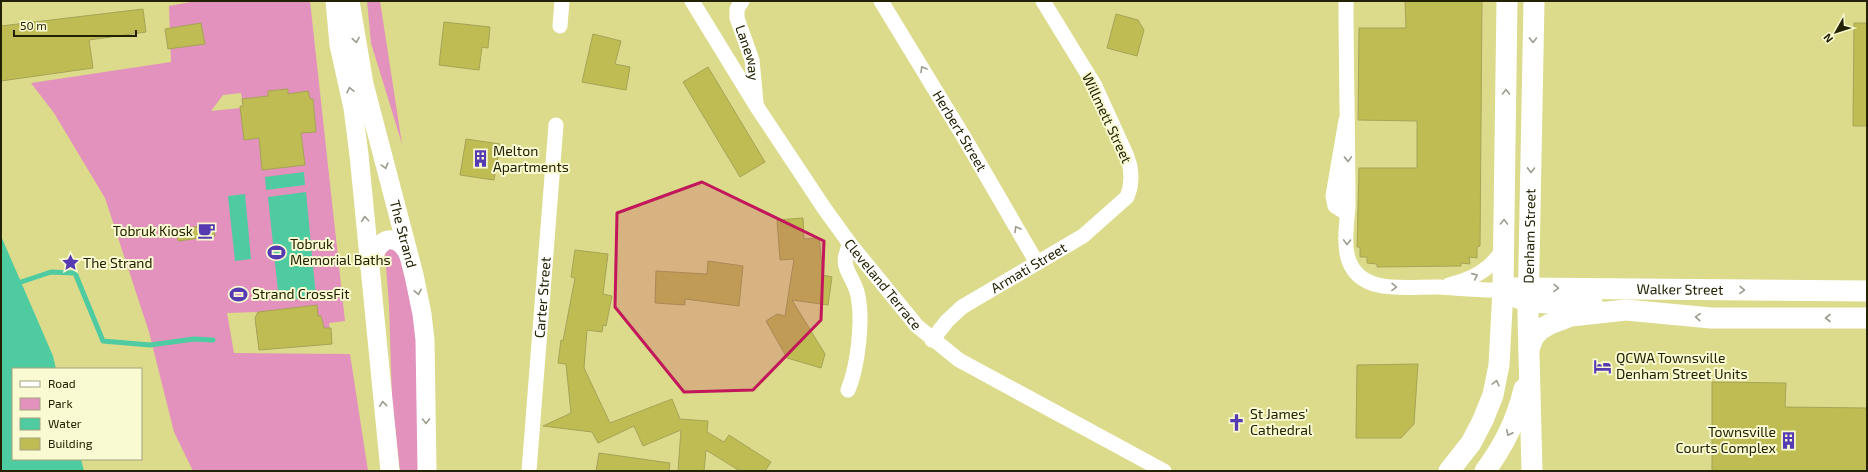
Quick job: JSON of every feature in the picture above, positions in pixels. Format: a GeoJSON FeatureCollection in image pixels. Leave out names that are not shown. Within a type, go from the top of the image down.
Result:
{"type":"FeatureCollection","features":[{"type":"Feature","properties":{"kind":"main road","name":"Denham Street"},"geometry":{"type":"LineString","coordinates":[[1449,471],[1471,443],[1484,420],[1499,366],[1500,291],[1503,249],[1507,1]]}},
{"type":"Feature","properties":{"kind":"main road","name":"Denham Street"},"geometry":{"type":"LineString","coordinates":[[1532,471],[1528,302],[1534,1]]}},
{"type":"Feature","properties":{"kind":"main road","name":"Walker Street"},"geometry":{"type":"LineString","coordinates":[[1500,291],[1528,302],[1867,291]]}},
{"type":"Feature","properties":{"kind":"main road"},"geometry":{"type":"LineString","coordinates":[[1500,291],[1519,304],[1528,302],[1580,303],[1626,310]]}},
{"type":"Feature","properties":{"kind":"main road","name":"Walker Street"},"geometry":{"type":"LineString","coordinates":[[1529,352],[1534,336],[1541,329],[1550,324],[1571,316],[1626,310],[1711,318],[1867,318]]}},
{"type":"Feature","properties":{"kind":"main road"},"geometry":{"type":"LineString","coordinates":[[1486,471],[1504,443],[1515,419],[1524,390],[1529,352]]}},
{"type":"Feature","properties":{"kind":"street"},"geometry":{"type":"LineString","coordinates":[[336,1],[340,45],[356,127],[390,471]]}},
{"type":"Feature","properties":{"kind":"street","name":"The Strand"},"geometry":{"type":"LineString","coordinates":[[350,1],[364,84],[419,298],[423,325],[427,471]]}},
{"type":"Feature","properties":{"kind":"street"},"geometry":{"type":"LineString","coordinates":[[560,26],[562,1]]}},
{"type":"Feature","properties":{"kind":"street","name":"Cleveland Terrace"},"geometry":{"type":"LineString","coordinates":[[692,1],[800,174],[850,244],[907,316],[932,340],[959,360],[1164,471]]}},
{"type":"Feature","properties":{"kind":"street","name":"Laneway"},"geometry":{"type":"LineString","coordinates":[[742,1],[738,9],[737,18],[752,60],[757,107]]}},
{"type":"Feature","properties":{"kind":"street","name":"Herbert Street"},"geometry":{"type":"LineString","coordinates":[[881,1],[1037,263]]}},
{"type":"Feature","properties":{"kind":"street","name":"Willmett Street"},"geometry":{"type":"LineString","coordinates":[[1043,1],[1095,86],[1126,154],[1131,177],[1127,197]]}},
{"type":"Feature","properties":{"kind":"street","name":"Walker Street"},"geometry":{"type":"LineString","coordinates":[[1346,1],[1348,260],[1358,275],[1372,283],[1386,287],[1438,287],[1500,291]]}},
{"type":"Feature","properties":{"kind":"street","name":"Carter Street"},"geometry":{"type":"LineString","coordinates":[[529,471],[556,125]]}},
{"type":"Feature","properties":{"kind":"street","name":"Armati Street"},"geometry":{"type":"LineString","coordinates":[[932,340],[954,314],[1083,236],[1127,197]]}},
{"type":"Feature","properties":{"kind":"street"},"geometry":{"type":"LineString","coordinates":[[369,268],[376,250],[382,242],[397,240],[404,246],[408,254]]}},
{"type":"Feature","properties":{"kind":"street"},"geometry":{"type":"LineString","coordinates":[[848,390],[854,375],[857,358],[859,311],[857,291],[847,272],[845,263],[846,254],[850,244]]}},
{"type":"Feature","properties":{"kind":"street","name":"Walker Street"},"geometry":{"type":"LineString","coordinates":[[1438,287],[1461,282],[1486,270],[1497,259],[1503,249]]}},
{"type":"Feature","properties":{"kind":"highlighted area"},"geometry":{"type":"Polygon","coordinates":[[[702,182],[824,241],[821,320],[753,390],[684,392],[615,307],[617,213],[702,182]]]}},
{"type":"Feature","properties":{"kind":"green space"},"geometry":{"type":"Polygon","coordinates":[[[196,1],[310,1],[345,321],[329,323],[332,344],[259,350],[255,318],[258,312],[227,313],[234,353],[350,354],[368,471],[193,471],[174,432],[149,332],[105,198],[54,113],[31,83],[171,62],[169,6],[196,1]],[[241,93],[223,95],[211,111],[240,108],[240,106],[243,106],[241,93]]]}},
{"type":"Feature","properties":{"kind":"green space"},"geometry":{"type":"Polygon","coordinates":[[[367,1],[380,1],[402,144],[371,43],[367,1]]]}},
{"type":"Feature","properties":{"kind":"green space"},"geometry":{"type":"Polygon","coordinates":[[[388,249],[398,250],[415,318],[421,471],[400,471],[392,399],[389,305],[385,254],[388,249]]]}},
{"type":"Feature","properties":{"kind":"water"},"geometry":{"type":"Polygon","coordinates":[[[304,172],[305,185],[266,190],[265,177],[304,172]]]}},
{"type":"Feature","properties":{"kind":"water"},"geometry":{"type":"Polygon","coordinates":[[[306,192],[316,297],[279,301],[268,197],[306,192]]]}},
{"type":"Feature","properties":{"kind":"water"},"geometry":{"type":"Polygon","coordinates":[[[245,194],[251,259],[235,261],[228,196],[245,194]]]}},
{"type":"Feature","properties":{"kind":"water"},"geometry":{"type":"Polygon","coordinates":[[[1,236],[53,356],[56,368],[12,368],[12,460],[81,460],[84,471],[1,471],[1,236]]]}},
{"type":"Feature","properties":{"kind":"building"},"geometry":{"type":"Polygon","coordinates":[[[1405,1],[1482,1],[1480,246],[1477,247],[1477,258],[1469,257],[1470,264],[1461,263],[1461,266],[1377,267],[1377,264],[1367,263],[1367,257],[1360,257],[1360,247],[1357,247],[1359,168],[1417,168],[1417,121],[1358,120],[1359,28],[1406,28],[1405,1]]]}},
{"type":"Feature","properties":{"kind":"building"},"geometry":{"type":"Polygon","coordinates":[[[143,9],[146,32],[89,40],[93,68],[1,81],[1,26],[143,9]]]}},
{"type":"Feature","properties":{"kind":"building"},"geometry":{"type":"Polygon","coordinates":[[[1116,14],[1138,20],[1144,30],[1137,56],[1107,48],[1116,14]]]}},
{"type":"Feature","properties":{"kind":"building"},"geometry":{"type":"Polygon","coordinates":[[[444,22],[490,27],[488,48],[482,47],[479,70],[439,65],[444,22]]]}},
{"type":"Feature","properties":{"kind":"building"},"geometry":{"type":"Polygon","coordinates":[[[201,23],[205,44],[168,49],[165,29],[201,23]]]}},
{"type":"Feature","properties":{"kind":"building"},"geometry":{"type":"Polygon","coordinates":[[[1854,23],[1867,23],[1867,126],[1853,126],[1854,23]]]}},
{"type":"Feature","properties":{"kind":"building"},"geometry":{"type":"Polygon","coordinates":[[[593,34],[621,41],[615,64],[630,67],[626,90],[582,82],[593,34]]]}},
{"type":"Feature","properties":{"kind":"building"},"geometry":{"type":"Polygon","coordinates":[[[708,67],[765,162],[740,177],[683,82],[708,67]]]}},
{"type":"Feature","properties":{"kind":"building"},"geometry":{"type":"Polygon","coordinates":[[[288,89],[288,94],[308,91],[310,99],[313,99],[316,132],[301,133],[305,165],[262,170],[259,138],[244,140],[240,106],[243,106],[242,99],[268,96],[268,91],[288,89]]]}},
{"type":"Feature","properties":{"kind":"building","name":"Melton Apartments"},"geometry":{"type":"Polygon","coordinates":[[[466,139],[500,144],[494,180],[460,175],[466,139]]]}},
{"type":"Feature","properties":{"kind":"building"},"geometry":{"type":"Polygon","coordinates":[[[803,218],[804,239],[819,238],[823,275],[832,277],[828,305],[792,300],[825,354],[821,368],[787,358],[766,321],[777,314],[785,316],[794,259],[780,260],[777,220],[803,218]]]}},
{"type":"Feature","properties":{"kind":"building"},"geometry":{"type":"Polygon","coordinates":[[[213,224],[215,236],[178,241],[176,230],[213,224]]]}},
{"type":"Feature","properties":{"kind":"building"},"geometry":{"type":"Polygon","coordinates":[[[575,250],[608,254],[603,294],[612,296],[606,326],[603,325],[602,332],[587,330],[584,368],[610,423],[672,399],[680,419],[708,421],[707,432],[724,442],[729,435],[771,462],[765,471],[740,471],[706,450],[704,471],[678,471],[681,430],[643,446],[634,426],[598,443],[592,432],[543,426],[571,413],[566,364],[558,363],[561,340],[563,341],[575,278],[571,277],[575,250]]]}},
{"type":"Feature","properties":{"kind":"building"},"geometry":{"type":"Polygon","coordinates":[[[708,261],[743,266],[739,306],[685,299],[685,305],[655,303],[656,271],[707,274],[708,261]]]}},
{"type":"Feature","properties":{"kind":"building"},"geometry":{"type":"Polygon","coordinates":[[[317,305],[318,316],[321,316],[324,328],[331,328],[332,344],[259,350],[255,318],[258,312],[317,305]]]}},
{"type":"Feature","properties":{"kind":"building"},"geometry":{"type":"Polygon","coordinates":[[[1418,364],[1414,424],[1401,438],[1356,438],[1357,365],[1418,364]]]}},
{"type":"Feature","properties":{"kind":"building","name":"Townsville Courts Complex"},"geometry":{"type":"Polygon","coordinates":[[[1712,382],[1786,383],[1785,407],[1867,408],[1867,471],[1712,471],[1712,382]]]}},
{"type":"Feature","properties":{"kind":"building"},"geometry":{"type":"Polygon","coordinates":[[[599,453],[670,463],[669,471],[596,471],[599,453]]]}},
{"type":"Feature","properties":{"kind":"waterway"},"geometry":{"type":"LineString","coordinates":[[21,282],[51,272],[75,273],[103,341],[150,345],[194,339],[213,340]]}},
{"type":"Feature","properties":{"kind":"place","name":"Melton Apartments"},"geometry":{"type":"Point","coordinates":[480,159]}},
{"type":"Feature","properties":{"kind":"place","name":"Tobruk Kiosk"},"geometry":{"type":"Point","coordinates":[206,231]}},
{"type":"Feature","properties":{"kind":"place","name":"Tobruk Memorial Baths"},"geometry":{"type":"Point","coordinates":[277,252]}},
{"type":"Feature","properties":{"kind":"place","name":"The Strand"},"geometry":{"type":"Point","coordinates":[70,263]}},
{"type":"Feature","properties":{"kind":"place","name":"Strand CrossFit"},"geometry":{"type":"Point","coordinates":[239,294]}},
{"type":"Feature","properties":{"kind":"place","name":"QCWA Townsville Denham Street Units"},"geometry":{"type":"Point","coordinates":[1603,366]}},
{"type":"Feature","properties":{"kind":"place","name":"St James' Cathedral"},"geometry":{"type":"Point","coordinates":[1237,422]}},
{"type":"Feature","properties":{"kind":"place","name":"Townsville Courts Complex"},"geometry":{"type":"Point","coordinates":[1789,440]}}]}
